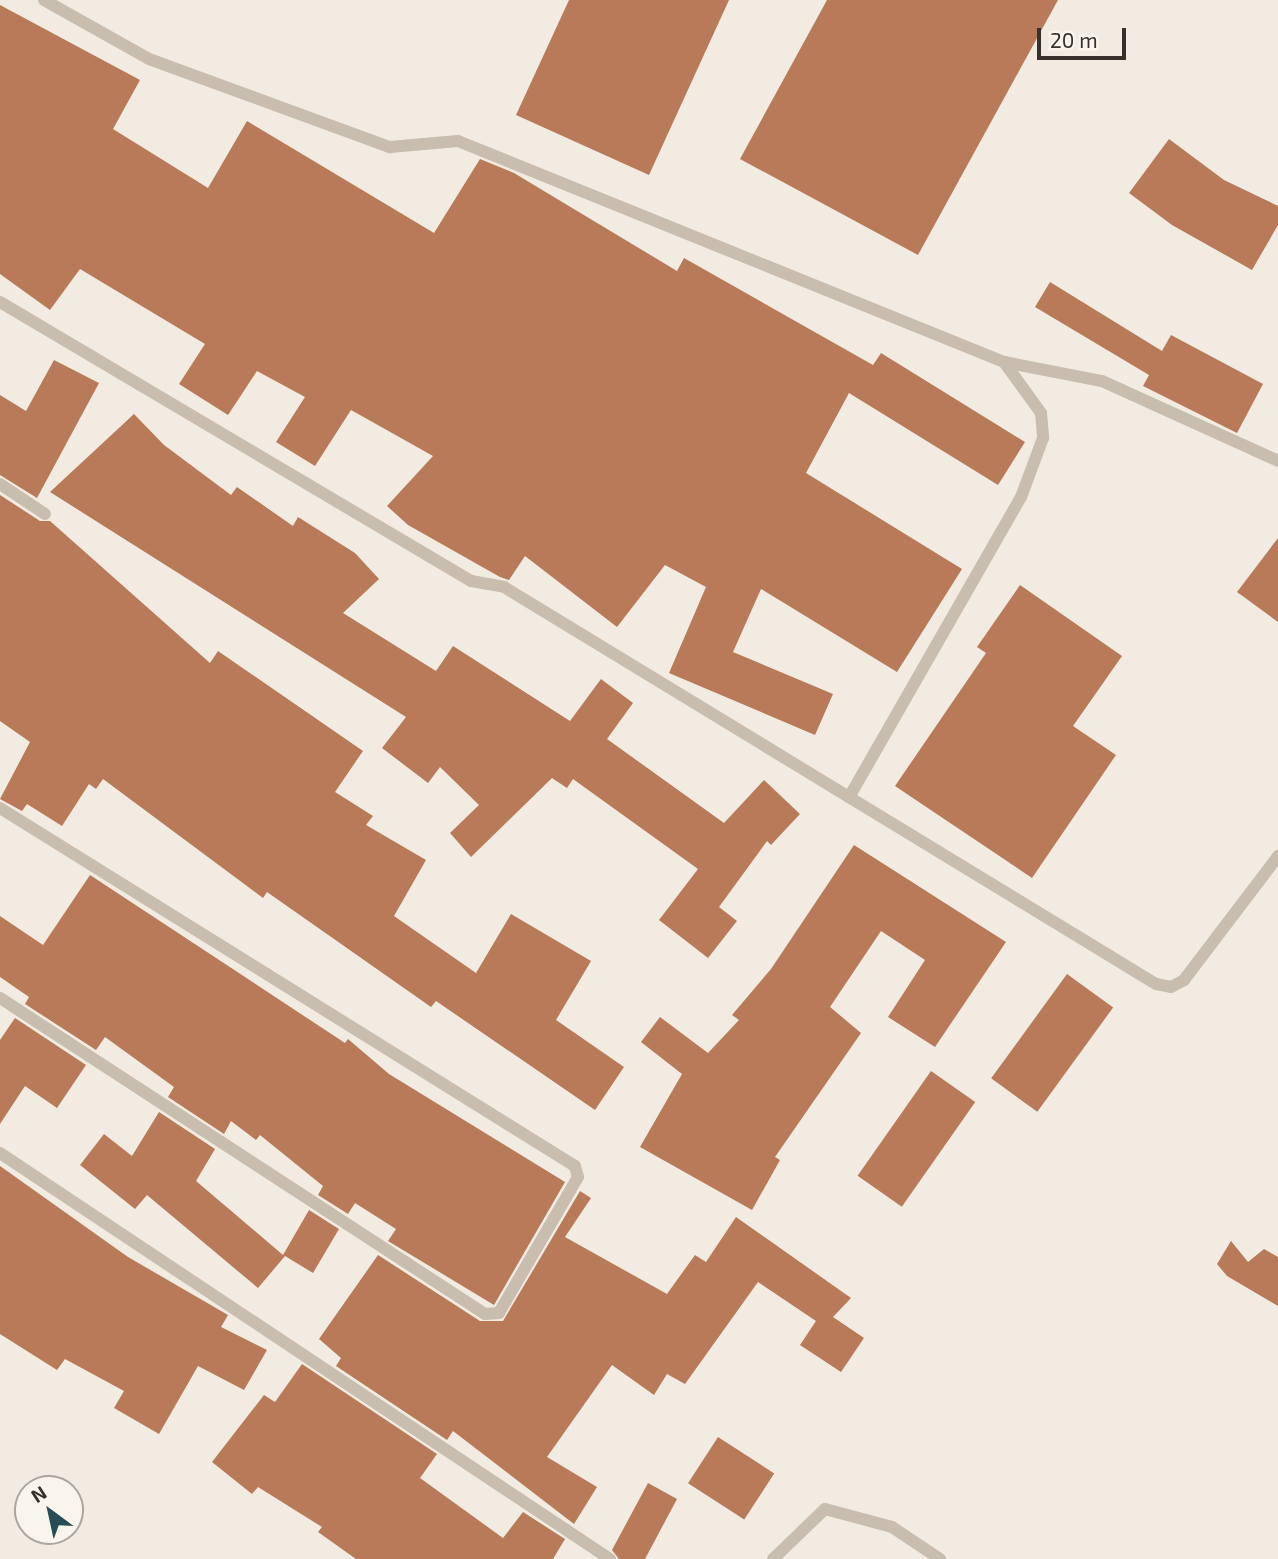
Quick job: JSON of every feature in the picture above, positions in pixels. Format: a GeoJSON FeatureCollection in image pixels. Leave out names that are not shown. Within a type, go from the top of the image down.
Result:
{"type":"FeatureCollection","features":[{"type":"Feature","properties":{"kind":"lane"},"geometry":{"type":"LineString","coordinates":[[44,0],[149,59],[390,147],[458,141],[1004,362],[1102,382],[1278,461]]}},
{"type":"Feature","properties":{"kind":"lane"},"geometry":{"type":"LineString","coordinates":[[0,302],[471,580],[504,587],[1156,984],[1171,987],[1184,980],[1278,856]]}},
{"type":"Feature","properties":{"kind":"lane"},"geometry":{"type":"LineString","coordinates":[[849,797],[1021,497],[1044,438],[1041,413],[1004,362]]}},
{"type":"Feature","properties":{"kind":"lane"},"geometry":{"type":"LineString","coordinates":[[0,484],[45,514]]}},
{"type":"Feature","properties":{"kind":"lane"},"geometry":{"type":"LineString","coordinates":[[0,808],[575,1166],[578,1177],[499,1313],[485,1314],[0,998]]}},
{"type":"Feature","properties":{"kind":"lane"},"geometry":{"type":"LineString","coordinates":[[0,1153],[610,1559]]}},
{"type":"Feature","properties":{"kind":"lane"},"geometry":{"type":"LineString","coordinates":[[772,1559],[825,1509],[892,1527],[940,1559]]}},
{"type":"Feature","properties":{"kind":"building"},"geometry":{"type":"Polygon","coordinates":[[[569,0],[729,0],[649,175],[516,115],[569,0]]]}},
{"type":"Feature","properties":{"kind":"building"},"geometry":{"type":"Polygon","coordinates":[[[827,0],[1058,0],[918,255],[740,159],[827,0]]]}},
{"type":"Feature","properties":{"kind":"building"},"geometry":{"type":"Polygon","coordinates":[[[0,5],[140,80],[113,129],[208,188],[247,121],[434,233],[480,159],[514,173],[677,271],[684,258],[873,365],[881,353],[1025,442],[998,485],[849,393],[806,473],[962,569],[897,672],[761,589],[733,652],[833,694],[815,735],[669,673],[706,587],[665,565],[617,627],[525,556],[509,580],[500,577],[408,525],[387,506],[433,456],[351,410],[315,466],[276,442],[305,397],[257,371],[228,415],[179,384],[205,344],[80,269],[50,310],[0,274],[0,5]]]}},
{"type":"Feature","properties":{"kind":"building"},"geometry":{"type":"Polygon","coordinates":[[[1169,139],[1224,180],[1278,206],[1278,225],[1252,270],[1172,225],[1129,193],[1169,139]]]}},
{"type":"Feature","properties":{"kind":"building"},"geometry":{"type":"Polygon","coordinates":[[[1050,282],[1162,351],[1171,335],[1263,384],[1237,433],[1143,386],[1149,375],[1035,307],[1050,282]]]}},
{"type":"Feature","properties":{"kind":"building"},"geometry":{"type":"Polygon","coordinates":[[[54,360],[99,383],[37,498],[0,475],[0,395],[26,411],[54,360]]]}},
{"type":"Feature","properties":{"kind":"building"},"geometry":{"type":"Polygon","coordinates":[[[134,414],[164,445],[231,495],[237,487],[293,526],[298,517],[355,553],[379,579],[343,613],[436,671],[453,646],[570,721],[601,679],[633,703],[607,739],[724,823],[764,780],[800,814],[771,845],[767,841],[719,907],[737,921],[708,958],[659,920],[698,869],[573,779],[567,788],[552,778],[471,857],[450,833],[479,805],[440,767],[428,783],[382,748],[406,717],[50,492],[134,414]]]}},
{"type":"Feature","properties":{"kind":"building"},"geometry":{"type":"Polygon","coordinates":[[[0,495],[40,521],[50,521],[210,663],[218,651],[363,751],[335,792],[373,816],[366,825],[426,860],[394,916],[476,973],[511,914],[591,961],[556,1020],[624,1067],[595,1110],[436,1001],[431,1007],[267,892],[263,898],[103,779],[96,789],[89,784],[62,826],[27,804],[22,811],[0,799],[30,742],[0,721],[0,495]]]}},
{"type":"Feature","properties":{"kind":"building"},"geometry":{"type":"Polygon","coordinates":[[[1278,538],[1278,622],[1237,592],[1278,538]]]}},
{"type":"Feature","properties":{"kind":"building"},"geometry":{"type":"Polygon","coordinates":[[[1020,585],[1122,656],[1073,726],[1116,755],[1032,878],[895,786],[986,653],[977,647],[1020,585]]]}},
{"type":"Feature","properties":{"kind":"building"},"geometry":{"type":"Polygon","coordinates":[[[854,845],[1006,942],[935,1047],[888,1017],[925,960],[881,931],[830,1007],[861,1033],[775,1157],[780,1160],[752,1210],[640,1147],[682,1074],[641,1042],[660,1017],[708,1053],[739,1020],[732,1015],[771,969],[854,845]]]}},
{"type":"Feature","properties":{"kind":"building"},"geometry":{"type":"Polygon","coordinates":[[[90,875],[345,1043],[348,1039],[389,1074],[565,1182],[494,1305],[388,1241],[396,1229],[355,1203],[348,1214],[318,1195],[323,1186],[260,1135],[256,1140],[231,1121],[224,1134],[168,1097],[174,1087],[105,1037],[96,1050],[25,1004],[29,997],[0,977],[0,916],[43,945],[90,875]]]}},
{"type":"Feature","properties":{"kind":"building"},"geometry":{"type":"Polygon","coordinates":[[[1067,974],[1113,1008],[1037,1112],[991,1078],[1067,974]]]}},
{"type":"Feature","properties":{"kind":"building"},"geometry":{"type":"Polygon","coordinates":[[[15,1018],[86,1065],[57,1108],[25,1086],[0,1124],[0,1040],[15,1018]]]}},
{"type":"Feature","properties":{"kind":"building"},"geometry":{"type":"Polygon","coordinates":[[[931,1071],[975,1102],[902,1207],[858,1176],[931,1071]]]}},
{"type":"Feature","properties":{"kind":"building"},"geometry":{"type":"Polygon","coordinates":[[[159,1112],[215,1149],[196,1181],[283,1255],[309,1210],[339,1229],[313,1273],[285,1256],[258,1288],[147,1195],[135,1209],[80,1165],[104,1134],[132,1156],[159,1112]]]}},
{"type":"Feature","properties":{"kind":"building"},"geometry":{"type":"Polygon","coordinates":[[[0,1166],[128,1257],[228,1315],[221,1327],[267,1350],[244,1390],[198,1366],[159,1434],[114,1408],[124,1391],[65,1359],[57,1370],[0,1334],[0,1166]]]}},
{"type":"Feature","properties":{"kind":"building"},"geometry":{"type":"Polygon","coordinates":[[[580,1191],[591,1198],[565,1237],[667,1294],[695,1255],[706,1262],[736,1217],[851,1298],[833,1317],[864,1338],[841,1372],[800,1345],[816,1321],[758,1282],[685,1384],[667,1374],[654,1395],[612,1365],[547,1457],[597,1487],[574,1524],[453,1431],[447,1440],[336,1366],[341,1358],[319,1339],[378,1255],[480,1321],[503,1321],[580,1191]]]}},
{"type":"Feature","properties":{"kind":"building"},"geometry":{"type":"Polygon","coordinates":[[[1231,1241],[1248,1262],[1264,1249],[1278,1257],[1278,1306],[1227,1276],[1217,1264],[1231,1241]]]}},
{"type":"Feature","properties":{"kind":"building"},"geometry":{"type":"Polygon","coordinates":[[[302,1364],[437,1454],[420,1478],[503,1538],[523,1512],[565,1539],[553,1559],[356,1559],[318,1532],[322,1527],[258,1487],[252,1494],[212,1462],[264,1395],[275,1402],[302,1364]]]}},
{"type":"Feature","properties":{"kind":"building"},"geometry":{"type":"Polygon","coordinates":[[[718,1437],[774,1473],[744,1520],[688,1483],[718,1437]]]}},
{"type":"Feature","properties":{"kind":"building"},"geometry":{"type":"Polygon","coordinates":[[[648,1483],[677,1499],[645,1559],[619,1559],[612,1550],[648,1483]]]}}]}
